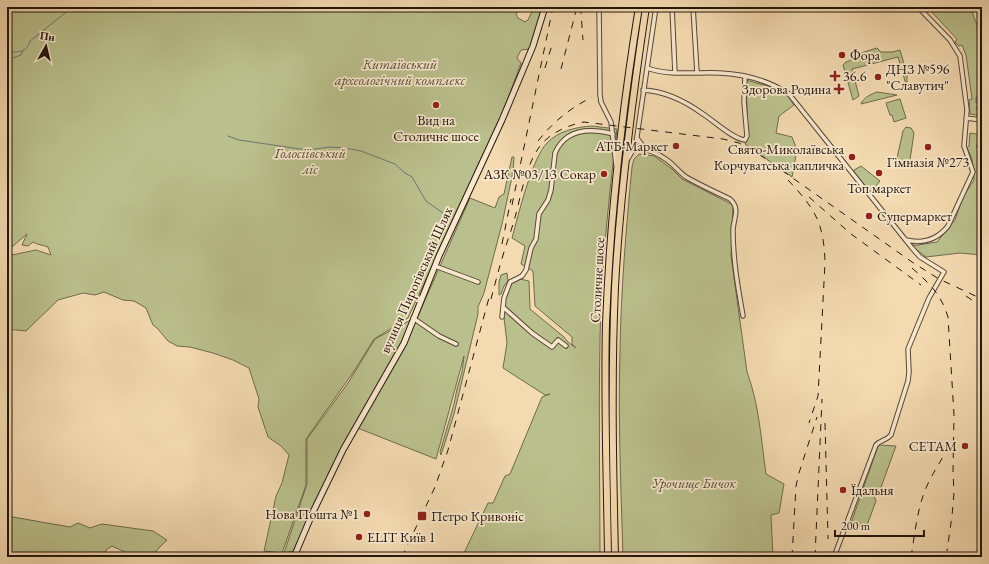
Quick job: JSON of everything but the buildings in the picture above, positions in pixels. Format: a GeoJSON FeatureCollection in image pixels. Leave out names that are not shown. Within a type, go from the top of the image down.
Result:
{"type":"FeatureCollection","features":[{"type":"Feature","properties":{"kind":"highway","name":"Столичне шосе"},"geometry":{"type":"LineString","coordinates":[[608,557],[606,329],[611,238],[628,80],[639,7]]}},
{"type":"Feature","properties":{"kind":"highway","name":"Столичне шосе"},"geometry":{"type":"LineString","coordinates":[[615,557],[613,362],[616,271],[625,161],[646,7]]}},
{"type":"Feature","properties":{"kind":"street","name":"вулиця Пирогівський Шлях"},"geometry":{"type":"LineString","coordinates":[[294,557],[313,512],[343,450],[404,343],[435,266],[502,120],[533,46],[545,7]]}},
{"type":"Feature","properties":{"kind":"street"},"geometry":{"type":"LineString","coordinates":[[599,7],[600,95],[601,102],[609,117],[617,174]]}},
{"type":"Feature","properties":{"kind":"street"},"geometry":{"type":"LineString","coordinates":[[625,161],[633,150],[637,138],[656,7]]}},
{"type":"Feature","properties":{"kind":"street"},"geometry":{"type":"LineString","coordinates":[[672,7],[675,73]]}},
{"type":"Feature","properties":{"kind":"street"},"geometry":{"type":"LineString","coordinates":[[693,7],[697,73]]}},
{"type":"Feature","properties":{"kind":"street"},"geometry":{"type":"LineString","coordinates":[[906,240],[926,242],[941,234],[948,226],[973,172],[964,146],[966,118],[964,84],[960,56],[950,40],[918,7]]}},
{"type":"Feature","properties":{"kind":"street"},"geometry":{"type":"LineString","coordinates":[[647,68],[661,72],[721,73],[745,76],[781,88],[794,98],[920,257],[944,272],[929,298],[908,349],[908,381],[891,435],[887,440],[878,442],[876,445],[834,557]]}},
{"type":"Feature","properties":{"kind":"street"},"geometry":{"type":"LineString","coordinates":[[643,90],[664,93],[675,97],[735,136],[745,140],[747,136],[744,102],[745,76]]}},
{"type":"Feature","properties":{"kind":"street"},"geometry":{"type":"LineString","coordinates":[[966,118],[982,120]]}},
{"type":"Feature","properties":{"kind":"street"},"geometry":{"type":"LineString","coordinates":[[502,317],[504,298],[510,282],[522,276],[526,270],[531,248],[536,239],[539,214],[548,200],[551,190],[555,153],[557,148],[567,137],[577,132],[612,134]]}},
{"type":"Feature","properties":{"kind":"street"},"geometry":{"type":"LineString","coordinates":[[637,138],[646,150]]}},
{"type":"Feature","properties":{"kind":"street"},"geometry":{"type":"LineString","coordinates":[[633,150],[640,148],[668,161],[685,176],[735,203],[736,212],[733,230],[734,258],[743,316]]}},
{"type":"Feature","properties":{"kind":"street"},"geometry":{"type":"LineString","coordinates":[[435,266],[478,282]]}},
{"type":"Feature","properties":{"kind":"street"},"geometry":{"type":"LineString","coordinates":[[503,307],[552,347],[558,340],[566,346]]}},
{"type":"Feature","properties":{"kind":"street"},"geometry":{"type":"LineString","coordinates":[[413,318],[439,336],[456,344]]}},
{"type":"Feature","properties":{"kind":"green space","name":"Голосіївський ліс"},"geometry":{"type":"Polygon","coordinates":[[[7,7],[517,7],[519,9],[516,14],[518,18],[525,22],[528,20],[534,7],[543,7],[535,37],[529,49],[521,50],[517,58],[521,63],[501,118],[408,318],[374,339],[354,371],[306,439],[306,485],[282,553],[264,551],[276,496],[282,483],[289,455],[281,446],[268,437],[258,407],[259,399],[249,368],[233,360],[213,353],[190,347],[177,346],[168,341],[153,325],[146,308],[134,301],[123,300],[104,292],[95,295],[83,293],[58,300],[26,331],[7,329],[7,256],[36,250],[51,255],[48,247],[46,246],[33,242],[28,246],[22,245],[27,234],[7,251],[7,7]]]}},
{"type":"Feature","properties":{"kind":"green space"},"geometry":{"type":"Polygon","coordinates":[[[927,7],[970,7],[979,30],[982,32],[982,115],[970,114],[969,100],[972,99],[966,55],[962,45],[959,46],[955,42],[957,39],[927,7]]]}},
{"type":"Feature","properties":{"kind":"green space"},"geometry":{"type":"Polygon","coordinates":[[[877,48],[881,52],[900,50],[907,74],[907,88],[898,57],[852,69],[859,96],[853,100],[843,65],[854,59],[854,55],[877,48]]]}},
{"type":"Feature","properties":{"kind":"green space"},"geometry":{"type":"Polygon","coordinates":[[[746,80],[764,85],[788,96],[794,105],[779,116],[776,133],[792,137],[797,150],[792,177],[745,144],[748,138],[746,80]]]}},
{"type":"Feature","properties":{"kind":"green space"},"geometry":{"type":"Polygon","coordinates":[[[877,92],[897,95],[861,104],[865,98],[877,92]]]}},
{"type":"Feature","properties":{"kind":"green space"},"geometry":{"type":"Polygon","coordinates":[[[900,99],[906,118],[894,122],[886,103],[900,99]]]}},
{"type":"Feature","properties":{"kind":"green space"},"geometry":{"type":"Polygon","coordinates":[[[592,126],[617,129],[601,303],[599,399],[600,557],[462,557],[488,503],[493,503],[505,476],[510,474],[542,397],[550,394],[545,395],[503,368],[507,343],[502,301],[511,281],[520,279],[529,281],[530,309],[576,348],[572,344],[572,337],[535,306],[533,271],[521,264],[525,246],[512,238],[526,188],[541,150],[556,135],[580,127],[592,126]]]}},
{"type":"Feature","properties":{"kind":"green space"},"geometry":{"type":"Polygon","coordinates":[[[906,127],[911,128],[914,133],[910,160],[903,164],[900,163],[897,158],[903,131],[906,127]]]}},
{"type":"Feature","properties":{"kind":"green space"},"geometry":{"type":"Polygon","coordinates":[[[970,133],[982,135],[982,147],[976,146],[982,154],[982,255],[960,253],[926,257],[912,246],[937,242],[955,220],[963,197],[974,180],[972,159],[967,148],[969,146],[970,133]]]}},
{"type":"Feature","properties":{"kind":"green space","name":"Урочище Бичок"},"geometry":{"type":"Polygon","coordinates":[[[639,154],[654,156],[672,169],[682,179],[733,205],[731,256],[747,372],[757,409],[766,474],[784,484],[779,513],[771,515],[773,557],[623,557],[619,403],[621,305],[632,167],[634,159],[639,154]]]}},
{"type":"Feature","properties":{"kind":"green space"},"geometry":{"type":"Polygon","coordinates":[[[512,157],[514,157],[513,172],[502,224],[484,293],[478,307],[478,314],[454,414],[441,455],[440,452],[462,372],[464,356],[436,459],[355,427],[342,449],[293,551],[284,553],[307,484],[307,439],[348,383],[375,339],[418,316],[470,198],[495,208],[499,197],[504,194],[512,157]]]}},
{"type":"Feature","properties":{"kind":"green space"},"geometry":{"type":"Polygon","coordinates":[[[861,166],[880,181],[875,187],[878,191],[870,192],[854,172],[854,170],[861,166]]]}},
{"type":"Feature","properties":{"kind":"green space"},"geometry":{"type":"Polygon","coordinates":[[[507,273],[508,281],[499,295],[499,282],[501,275],[507,273]]]}},
{"type":"Feature","properties":{"kind":"green space"},"geometry":{"type":"Polygon","coordinates":[[[878,446],[896,446],[880,490],[876,493],[863,489],[878,446]]]}},
{"type":"Feature","properties":{"kind":"green space"},"geometry":{"type":"Polygon","coordinates":[[[862,492],[874,496],[876,501],[866,528],[851,523],[862,492]]]}},
{"type":"Feature","properties":{"kind":"green space"},"geometry":{"type":"Polygon","coordinates":[[[7,516],[70,527],[78,523],[90,528],[102,524],[153,531],[167,540],[150,557],[124,557],[125,552],[112,546],[106,550],[105,556],[103,557],[7,557],[7,516]]]}},
{"type":"Feature","properties":{"kind":"water"},"geometry":{"type":"Polygon","coordinates":[[[982,87],[982,115],[976,109],[978,105],[976,103],[976,97],[979,96],[980,88],[982,87]]]}},
{"type":"Feature","properties":{"kind":"waterway"},"geometry":{"type":"LineString","coordinates":[[7,47],[10,48],[11,52],[25,49],[29,45],[30,41],[65,13],[70,7]]}},
{"type":"Feature","properties":{"kind":"waterway"},"geometry":{"type":"LineString","coordinates":[[7,60],[21,55],[23,51]]}},
{"type":"Feature","properties":{"kind":"waterway"},"geometry":{"type":"LineString","coordinates":[[228,136],[239,140],[307,150],[330,147],[361,151],[395,164],[412,177],[426,201],[443,213]]}},
{"type":"Feature","properties":{"kind":"railway"},"geometry":{"type":"LineString","coordinates":[[512,205],[553,7]]}},
{"type":"Feature","properties":{"kind":"railway"},"geometry":{"type":"LineString","coordinates":[[561,69],[577,7]]}},
{"type":"Feature","properties":{"kind":"railway"},"geometry":{"type":"LineString","coordinates":[[582,7],[583,40]]}},
{"type":"Feature","properties":{"kind":"railway"},"geometry":{"type":"LineString","coordinates":[[545,68],[552,45]]}},
{"type":"Feature","properties":{"kind":"railway"},"geometry":{"type":"LineString","coordinates":[[538,141],[562,116],[592,97]]}},
{"type":"Feature","properties":{"kind":"railway"},"geometry":{"type":"LineString","coordinates":[[491,299],[527,172],[535,154],[544,141],[554,133],[566,127],[584,122],[723,139],[739,143],[760,155],[912,262],[939,279],[982,299]]}},
{"type":"Feature","properties":{"kind":"railway"},"geometry":{"type":"LineString","coordinates":[[788,180],[811,208],[820,226],[823,237],[825,263],[818,396],[809,423]]}},
{"type":"Feature","properties":{"kind":"railway"},"geometry":{"type":"LineString","coordinates":[[809,197],[851,234],[921,285]]}},
{"type":"Feature","properties":{"kind":"railway"},"geometry":{"type":"LineString","coordinates":[[502,244],[511,199]]}},
{"type":"Feature","properties":{"kind":"railway"},"geometry":{"type":"LineString","coordinates":[[912,268],[934,290],[942,302],[948,317],[954,415],[954,493],[947,551]]}},
{"type":"Feature","properties":{"kind":"railway"},"geometry":{"type":"LineString","coordinates":[[402,557],[435,487],[448,450],[490,294]]}},
{"type":"Feature","properties":{"kind":"railway"},"geometry":{"type":"LineString","coordinates":[[966,296],[982,307]]}},
{"type":"Feature","properties":{"kind":"railway"},"geometry":{"type":"LineString","coordinates":[[815,557],[822,399]]}},
{"type":"Feature","properties":{"kind":"railway"},"geometry":{"type":"LineString","coordinates":[[792,557],[796,486],[817,417]]}},
{"type":"Feature","properties":{"kind":"railway"},"geometry":{"type":"LineString","coordinates":[[825,423],[828,539]]}},
{"type":"Feature","properties":{"kind":"railway"},"geometry":{"type":"LineString","coordinates":[[911,557],[920,504],[929,482],[946,452],[951,439]]}},
{"type":"Feature","properties":{"kind":"place","name":"Фора"},"geometry":{"type":"Point","coordinates":[842,55]}},
{"type":"Feature","properties":{"kind":"place","name":"36.6"},"geometry":{"type":"Point","coordinates":[835,76]}},
{"type":"Feature","properties":{"kind":"place","name":"ДНЗ №596 \"Славутич\""},"geometry":{"type":"Point","coordinates":[878,77]}},
{"type":"Feature","properties":{"kind":"place","name":"Здорова Родина"},"geometry":{"type":"Point","coordinates":[839,89]}},
{"type":"Feature","properties":{"kind":"place","name":"Вид на Столичне шосе"},"geometry":{"type":"Point","coordinates":[436,105]}},
{"type":"Feature","properties":{"kind":"place","name":"АТБ-Маркет"},"geometry":{"type":"Point","coordinates":[676,146]}},
{"type":"Feature","properties":{"kind":"place","name":"Гімназія №273"},"geometry":{"type":"Point","coordinates":[928,147]}},
{"type":"Feature","properties":{"kind":"place","name":"Свято-Миколаївська Корчуватська капличка"},"geometry":{"type":"Point","coordinates":[852,157]}},
{"type":"Feature","properties":{"kind":"place","name":"Топ маркет"},"geometry":{"type":"Point","coordinates":[879,173]}},
{"type":"Feature","properties":{"kind":"place","name":"АЗК №03/13 Сокар"},"geometry":{"type":"Point","coordinates":[604,174]}},
{"type":"Feature","properties":{"kind":"place","name":"Супермаркет"},"geometry":{"type":"Point","coordinates":[869,216]}},
{"type":"Feature","properties":{"kind":"place","name":"СЕТАМ"},"geometry":{"type":"Point","coordinates":[965,446]}},
{"type":"Feature","properties":{"kind":"place","name":"Їдальня"},"geometry":{"type":"Point","coordinates":[843,490]}},
{"type":"Feature","properties":{"kind":"place","name":"Нова Пошта №1"},"geometry":{"type":"Point","coordinates":[367,514]}},
{"type":"Feature","properties":{"kind":"place","name":"Петро Кривоніс"},"geometry":{"type":"Point","coordinates":[422,516]}},
{"type":"Feature","properties":{"kind":"place","name":"ELIT Київ 1"},"geometry":{"type":"Point","coordinates":[359,537]}},
{"type":"Feature","properties":{"kind":"park label","name":"Китаївський археологічний комплекс"},"geometry":{"type":"Point","coordinates":[400,72]}}]}
